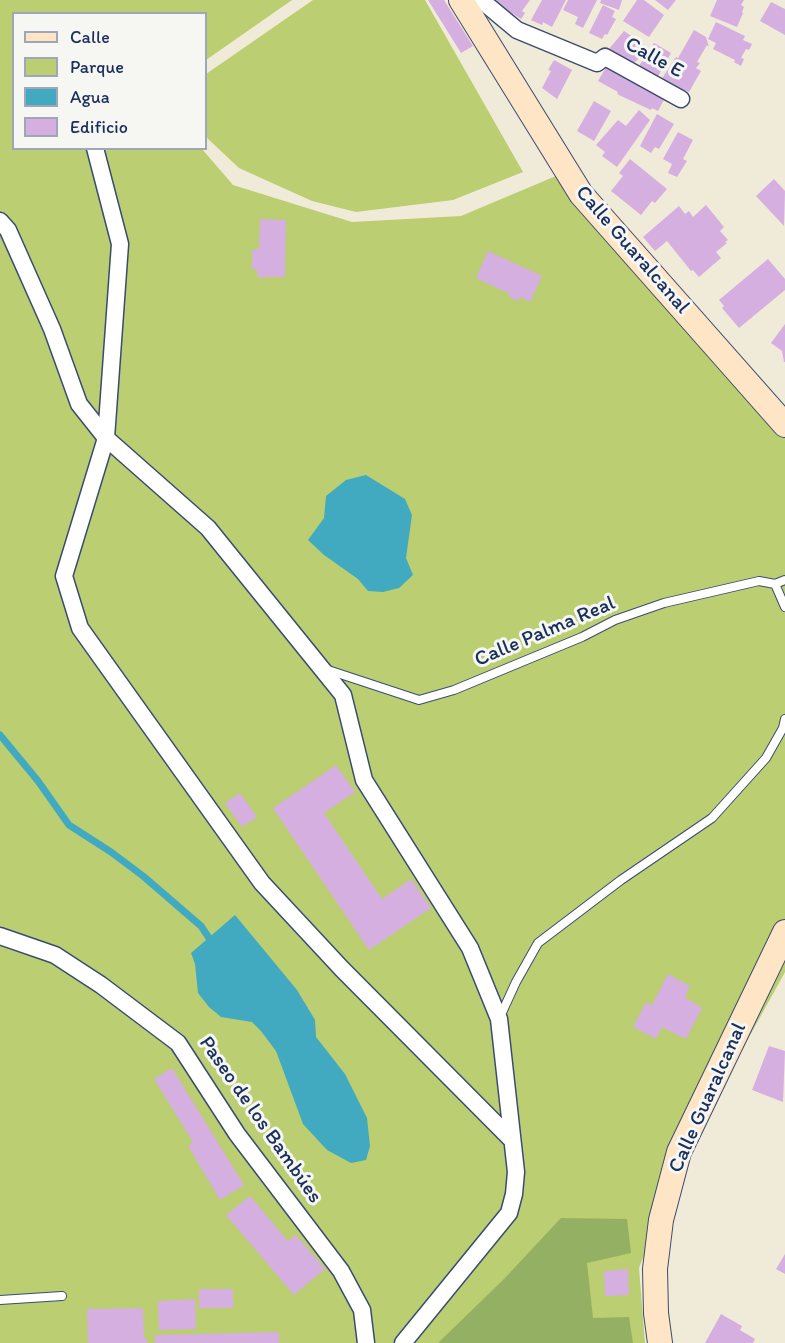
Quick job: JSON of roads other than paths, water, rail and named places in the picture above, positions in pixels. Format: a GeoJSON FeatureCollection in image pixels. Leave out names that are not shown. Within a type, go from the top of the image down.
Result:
{"type":"FeatureCollection","features":[{"type":"Feature","properties":{"kind":"street","name":"Calle Guaralcanal"},"geometry":{"type":"LineString","coordinates":[[460,0],[581,194],[785,425]]}},
{"type":"Feature","properties":{"kind":"street","name":"Calle E"},"geometry":{"type":"LineString","coordinates":[[481,0],[517,30],[597,63],[605,57],[681,99]]}},
{"type":"Feature","properties":{"kind":"street"},"geometry":{"type":"LineString","coordinates":[[96,150],[120,244],[106,438],[64,576],[80,628],[262,883],[350,977],[512,1140]]}},
{"type":"Feature","properties":{"kind":"street"},"geometry":{"type":"LineString","coordinates":[[0,221],[8,230],[52,329],[80,404],[106,438],[208,528],[343,695],[364,780],[470,948],[499,1019],[516,1172],[509,1214],[403,1343]]}},
{"type":"Feature","properties":{"kind":"street","name":"Calle Guaralcanal"},"geometry":{"type":"LineString","coordinates":[[660,1343],[654,1269],[661,1220],[679,1152],[785,932]]}},
{"type":"Feature","properties":{"kind":"street","name":"Paseo de los Bambúes"},"geometry":{"type":"LineString","coordinates":[[0,936],[55,955],[101,985],[178,1043],[237,1134],[341,1271],[362,1310],[366,1343]]}},
{"type":"Feature","properties":{"kind":"lane","name":"Calle Palma Real"},"geometry":{"type":"LineString","coordinates":[[322,668],[419,700],[454,690],[582,637],[615,620],[664,603],[759,581],[775,584],[785,580]]}},
{"type":"Feature","properties":{"kind":"lane"},"geometry":{"type":"LineString","coordinates":[[775,584],[785,607]]}},
{"type":"Feature","properties":{"kind":"lane"},"geometry":{"type":"LineString","coordinates":[[499,1019],[538,943],[621,880],[711,818],[766,758],[783,728],[785,719]]}},
{"type":"Feature","properties":{"kind":"lane"},"geometry":{"type":"LineString","coordinates":[[0,1300],[62,1296]]}},
{"type":"Feature","properties":{"kind":"water"},"geometry":{"type":"Polygon","coordinates":[[[366,475],[405,499],[412,515],[406,558],[413,575],[399,588],[383,592],[368,591],[358,579],[324,555],[308,540],[324,518],[326,496],[346,480],[366,475]]]}},
{"type":"Feature","properties":{"kind":"water"},"geometry":{"type":"Polygon","coordinates":[[[235,915],[297,990],[315,1020],[316,1037],[345,1074],[367,1118],[370,1146],[366,1160],[351,1163],[327,1150],[303,1124],[276,1051],[261,1031],[252,1022],[221,1017],[198,993],[195,964],[191,953],[235,915]]]}},
{"type":"Feature","properties":{"kind":"waterway"},"geometry":{"type":"LineString","coordinates":[[0,735],[38,781],[69,825],[143,876],[201,926],[209,938]]}}]}
